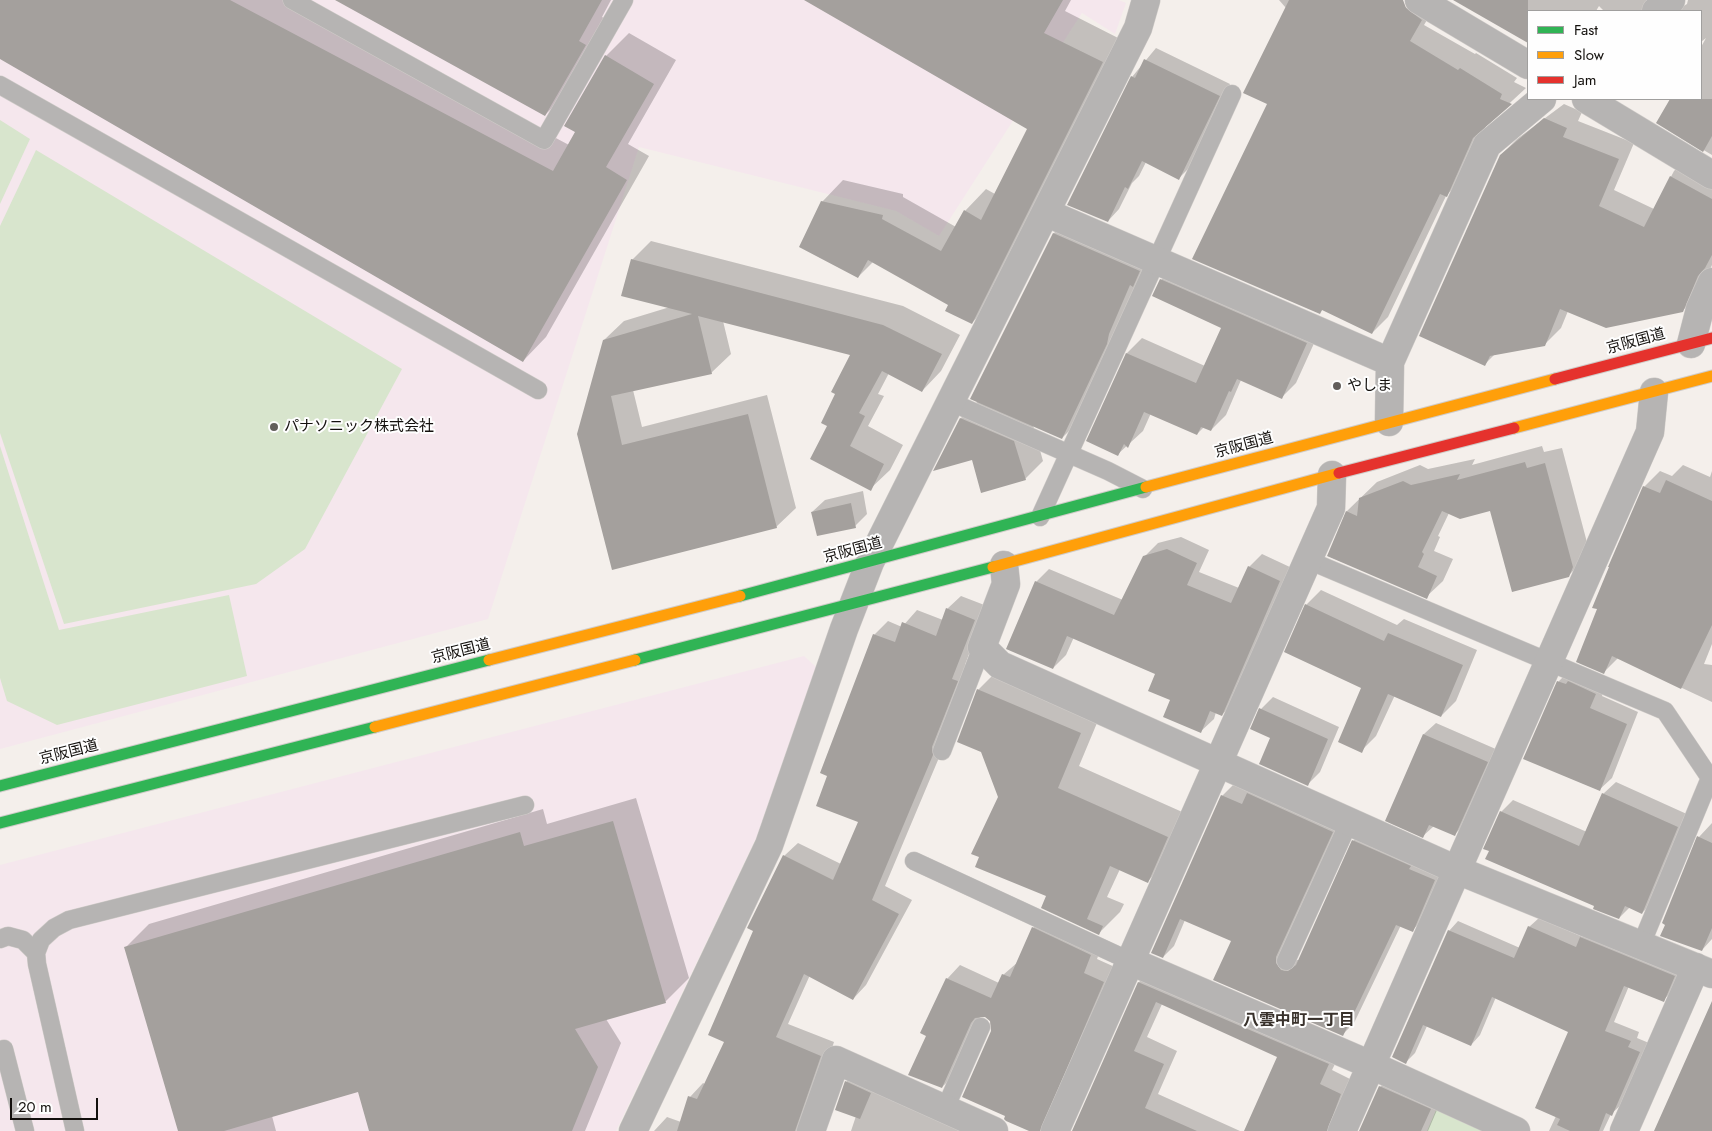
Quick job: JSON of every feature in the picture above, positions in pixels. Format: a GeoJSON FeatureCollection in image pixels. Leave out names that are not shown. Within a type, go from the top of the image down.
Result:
{"type":"FeatureCollection","features":[{"type":"Feature","properties":{"kind":"highway","name":"京阪国道"},"geometry":{"type":"LineString","coordinates":[[0,786],[870,562],[1389,422],[1701,341]]}},
{"type":"Feature","properties":{"kind":"highway"},"geometry":{"type":"LineString","coordinates":[[0,823],[1004,565],[1332,475],[1712,376]]}},
{"type":"Feature","properties":{"kind":"street"},"geometry":{"type":"LineString","coordinates":[[633,1131],[769,845],[870,562],[1047,213],[1138,28],[1146,0]]}},
{"type":"Feature","properties":{"kind":"street"},"geometry":{"type":"LineString","coordinates":[[1420,0],[1527,63]]}},
{"type":"Feature","properties":{"kind":"street"},"geometry":{"type":"LineString","coordinates":[[1657,10],[1671,0]]}},
{"type":"Feature","properties":{"kind":"street"},"geometry":{"type":"LineString","coordinates":[[1389,422],[1390,362],[1487,144],[1541,100]]}},
{"type":"Feature","properties":{"kind":"street"},"geometry":{"type":"LineString","coordinates":[[1588,100],[1711,172]]}},
{"type":"Feature","properties":{"kind":"street"},"geometry":{"type":"LineString","coordinates":[[1047,213],[1390,362]]}},
{"type":"Feature","properties":{"kind":"street"},"geometry":{"type":"LineString","coordinates":[[1701,341],[1700,309],[1712,282]]}},
{"type":"Feature","properties":{"kind":"street"},"geometry":{"type":"LineString","coordinates":[[1342,1131],[1650,432],[1654,392]]}},
{"type":"Feature","properties":{"kind":"street"},"geometry":{"type":"LineString","coordinates":[[1055,1131],[1331,508],[1332,475]]}},
{"type":"Feature","properties":{"kind":"street"},"geometry":{"type":"LineString","coordinates":[[1004,565],[1006,584],[982,647],[1000,665],[1457,870],[1641,945],[1707,968],[1624,1131]]}},
{"type":"Feature","properties":{"kind":"street"},"geometry":{"type":"LineString","coordinates":[[1130,961],[1371,1065],[1516,1131]]}},
{"type":"Feature","properties":{"kind":"street"},"geometry":{"type":"LineString","coordinates":[[811,1131],[836,1060],[994,1131]]}},
{"type":"Feature","properties":{"kind":"lane"},"geometry":{"type":"LineString","coordinates":[[292,0],[544,140],[624,0]]}},
{"type":"Feature","properties":{"kind":"lane"},"geometry":{"type":"LineString","coordinates":[[0,85],[538,390]]}},
{"type":"Feature","properties":{"kind":"lane"},"geometry":{"type":"LineString","coordinates":[[1040,517],[1232,94]]}},
{"type":"Feature","properties":{"kind":"lane"},"geometry":{"type":"LineString","coordinates":[[951,402],[1069,453],[1143,489]]}},
{"type":"Feature","properties":{"kind":"lane"},"geometry":{"type":"LineString","coordinates":[[1308,560],[1665,711],[1710,778],[1641,945]]}},
{"type":"Feature","properties":{"kind":"lane"},"geometry":{"type":"LineString","coordinates":[[942,751],[982,647]]}},
{"type":"Feature","properties":{"kind":"lane"},"geometry":{"type":"LineString","coordinates":[[36,953],[41,940],[54,928],[69,920],[525,805]]}},
{"type":"Feature","properties":{"kind":"lane"},"geometry":{"type":"LineString","coordinates":[[1286,961],[1349,822]]}},
{"type":"Feature","properties":{"kind":"lane"},"geometry":{"type":"LineString","coordinates":[[914,862],[1130,961]]}},
{"type":"Feature","properties":{"kind":"lane"},"geometry":{"type":"LineString","coordinates":[[0,939],[8,936],[23,940],[36,953],[75,1131]]}},
{"type":"Feature","properties":{"kind":"lane"},"geometry":{"type":"LineString","coordinates":[[945,1109],[981,1027]]}},
{"type":"Feature","properties":{"kind":"lane"},"geometry":{"type":"LineString","coordinates":[[4,1049],[25,1131]]}},
{"type":"Feature","properties":{"kind":"shaded area","name":"パナソニック株式会社"},"geometry":{"type":"Polygon","coordinates":[[[0,0],[1119,0],[1126,3],[1115,34],[1082,13],[939,236],[896,211],[639,147],[488,619],[0,749],[0,0]]]}},
{"type":"Feature","properties":{"kind":"shaded area"},"geometry":{"type":"Polygon","coordinates":[[[804,656],[816,667],[757,836],[616,1131],[0,1131],[0,865],[804,656]]]}},
{"type":"Feature","properties":{"kind":"green space"},"geometry":{"type":"Polygon","coordinates":[[[0,120],[30,139],[0,204],[0,120]]]}},
{"type":"Feature","properties":{"kind":"green space"},"geometry":{"type":"Polygon","coordinates":[[[36,150],[402,369],[305,549],[256,584],[64,624],[0,433],[0,226],[36,150]]]}},
{"type":"Feature","properties":{"kind":"green space"},"geometry":{"type":"Polygon","coordinates":[[[0,446],[59,630],[229,595],[247,676],[57,725],[7,701],[0,678],[0,446]]]}},
{"type":"Feature","properties":{"kind":"green space"},"geometry":{"type":"Polygon","coordinates":[[[1439,1103],[1504,1131],[1427,1131],[1439,1103]]]}},
{"type":"Feature","properties":{"kind":"building"},"geometry":{"type":"Polygon","coordinates":[[[0,0],[230,0],[553,171],[575,132],[564,126],[605,55],[654,84],[606,167],[627,180],[523,362],[0,59],[0,0]]]}},
{"type":"Feature","properties":{"kind":"building"},"geometry":{"type":"Polygon","coordinates":[[[335,0],[602,0],[579,41],[586,45],[545,116],[335,0]]]}},
{"type":"Feature","properties":{"kind":"building"},"geometry":{"type":"Polygon","coordinates":[[[804,0],[1063,0],[1044,33],[1103,62],[972,324],[945,311],[948,305],[868,260],[858,278],[799,247],[821,201],[883,215],[882,219],[941,251],[964,210],[981,220],[1027,129],[804,0]]]}},
{"type":"Feature","properties":{"kind":"building"},"geometry":{"type":"Polygon","coordinates":[[[1289,0],[1403,0],[1406,8],[1422,20],[1410,41],[1458,70],[1460,68],[1502,94],[1500,99],[1512,104],[1473,138],[1447,197],[1440,194],[1372,334],[1322,310],[1320,314],[1192,259],[1267,104],[1243,93],[1289,0]]]}},
{"type":"Feature","properties":{"kind":"building"},"geometry":{"type":"Polygon","coordinates":[[[1453,0],[1528,0],[1527,42],[1453,0]]]}},
{"type":"Feature","properties":{"kind":"building"},"geometry":{"type":"Polygon","coordinates":[[[1144,59],[1220,96],[1179,180],[1142,161],[1128,189],[1125,187],[1108,222],[1067,205],[1131,76],[1135,78],[1144,59]]]}},
{"type":"Feature","properties":{"kind":"building"},"geometry":{"type":"Polygon","coordinates":[[[1712,99],[1712,136],[1703,152],[1656,123],[1669,100],[1712,99]]]}},
{"type":"Feature","properties":{"kind":"building"},"geometry":{"type":"Polygon","coordinates":[[[1544,118],[1567,128],[1563,137],[1619,159],[1599,206],[1644,227],[1670,176],[1712,199],[1712,255],[1698,276],[1683,312],[1606,328],[1560,309],[1545,346],[1490,356],[1485,366],[1419,336],[1500,155],[1544,118]]]}},
{"type":"Feature","properties":{"kind":"building"},"geometry":{"type":"Polygon","coordinates":[[[1053,233],[1140,271],[1133,287],[1130,285],[1109,334],[1107,344],[1062,439],[970,399],[1053,233]]]}},
{"type":"Feature","properties":{"kind":"building"},"geometry":{"type":"Polygon","coordinates":[[[631,259],[883,325],[942,354],[922,392],[882,371],[859,413],[865,416],[850,446],[884,464],[871,491],[810,459],[827,426],[821,423],[835,394],[831,392],[850,355],[698,316],[712,374],[611,396],[622,445],[748,414],[777,528],[612,570],[577,434],[603,340],[692,314],[621,296],[631,259]]]}},
{"type":"Feature","properties":{"kind":"building"},"geometry":{"type":"Polygon","coordinates":[[[1160,279],[1307,343],[1282,399],[1237,379],[1231,392],[1229,391],[1211,431],[1201,427],[1197,435],[1144,412],[1128,448],[1124,444],[1118,456],[1086,441],[1126,353],[1196,383],[1221,328],[1152,296],[1160,279]]]}},
{"type":"Feature","properties":{"kind":"building"},"geometry":{"type":"Polygon","coordinates":[[[960,418],[1014,441],[1026,480],[981,493],[972,460],[933,471],[960,418]]]}},
{"type":"Feature","properties":{"kind":"building"},"geometry":{"type":"Polygon","coordinates":[[[1525,462],[1527,468],[1545,463],[1573,567],[1569,577],[1512,592],[1490,511],[1460,519],[1442,511],[1422,552],[1424,554],[1418,567],[1437,576],[1427,599],[1327,556],[1346,511],[1357,516],[1359,498],[1403,481],[1411,485],[1460,474],[1457,480],[1525,462]]]}},
{"type":"Feature","properties":{"kind":"building"},"geometry":{"type":"Polygon","coordinates":[[[1666,480],[1712,501],[1712,625],[1681,689],[1612,656],[1604,674],[1576,662],[1597,609],[1592,608],[1643,486],[1660,493],[1666,480]]]}},
{"type":"Feature","properties":{"kind":"building"},"geometry":{"type":"Polygon","coordinates":[[[851,503],[856,528],[817,536],[811,512],[851,503]]]}},
{"type":"Feature","properties":{"kind":"building"},"geometry":{"type":"Polygon","coordinates":[[[1167,549],[1197,563],[1187,585],[1231,603],[1248,566],[1280,581],[1222,716],[1210,711],[1201,733],[1163,717],[1170,700],[1148,691],[1155,674],[1067,636],[1053,669],[1006,649],[1035,581],[1114,615],[1143,556],[1167,549]]]}},
{"type":"Feature","properties":{"kind":"building"},"geometry":{"type":"Polygon","coordinates":[[[1305,604],[1384,641],[1388,633],[1463,665],[1441,717],[1388,694],[1362,753],[1338,742],[1361,688],[1284,652],[1305,604]]]}},
{"type":"Feature","properties":{"kind":"building"},"geometry":{"type":"Polygon","coordinates":[[[946,608],[975,620],[952,679],[958,681],[932,747],[933,755],[872,900],[899,914],[853,1000],[804,974],[776,1037],[821,1056],[795,1131],[677,1131],[688,1096],[697,1099],[724,1042],[708,1035],[753,931],[747,928],[783,855],[833,880],[858,822],[816,806],[827,776],[820,773],[873,634],[895,642],[902,622],[936,636],[946,608]]]}},
{"type":"Feature","properties":{"kind":"building"},"geometry":{"type":"Polygon","coordinates":[[[1557,681],[1566,684],[1568,681],[1596,694],[1590,708],[1627,724],[1600,791],[1523,759],[1557,681]]]}},
{"type":"Feature","properties":{"kind":"building"},"geometry":{"type":"Polygon","coordinates":[[[977,689],[1081,733],[1058,788],[1168,837],[1148,883],[1110,866],[1087,919],[1103,926],[1099,935],[1041,908],[1046,896],[975,867],[979,857],[971,854],[998,797],[981,752],[957,742],[977,689]]]}},
{"type":"Feature","properties":{"kind":"building"},"geometry":{"type":"Polygon","coordinates":[[[1259,708],[1328,739],[1308,786],[1259,764],[1270,738],[1250,729],[1259,708]]]}},
{"type":"Feature","properties":{"kind":"building"},"geometry":{"type":"Polygon","coordinates":[[[1423,734],[1488,762],[1455,836],[1429,825],[1423,838],[1385,821],[1423,734]]]}},
{"type":"Feature","properties":{"kind":"building"},"geometry":{"type":"Polygon","coordinates":[[[1247,793],[1333,832],[1276,957],[1276,963],[1281,970],[1288,971],[1296,965],[1352,840],[1411,866],[1409,869],[1435,880],[1413,932],[1396,925],[1343,1036],[1213,980],[1231,941],[1180,919],[1163,958],[1151,953],[1221,795],[1242,804],[1247,793]]]}},
{"type":"Feature","properties":{"kind":"building"},"geometry":{"type":"Polygon","coordinates":[[[1602,793],[1678,827],[1642,914],[1625,906],[1619,919],[1593,909],[1594,906],[1485,859],[1489,851],[1483,849],[1500,811],[1579,846],[1602,793]]]}},
{"type":"Feature","properties":{"kind":"building"},"geometry":{"type":"Polygon","coordinates":[[[613,821],[666,1003],[575,1029],[598,1067],[572,1131],[369,1131],[358,1092],[224,1131],[178,1131],[124,947],[520,832],[524,846],[613,821]]]}},
{"type":"Feature","properties":{"kind":"building"},"geometry":{"type":"Polygon","coordinates":[[[1697,836],[1712,843],[1712,928],[1702,951],[1660,936],[1665,925],[1662,923],[1697,836]]]}},
{"type":"Feature","properties":{"kind":"building"},"geometry":{"type":"Polygon","coordinates":[[[1528,926],[1576,947],[1580,937],[1675,976],[1664,1002],[1624,986],[1605,1031],[1631,1041],[1628,1047],[1640,1052],[1612,1116],[1606,1113],[1599,1131],[1570,1131],[1557,1125],[1560,1119],[1535,1108],[1568,1032],[1492,997],[1471,1046],[1423,1025],[1406,1064],[1392,1057],[1448,930],[1514,958],[1528,926]]]}},
{"type":"Feature","properties":{"kind":"building"},"geometry":{"type":"Polygon","coordinates":[[[1032,927],[1091,955],[1084,973],[1104,982],[1040,1131],[1029,1131],[1006,1121],[1004,1119],[1005,1116],[962,1097],[991,1031],[990,1021],[985,1017],[975,1018],[971,1023],[942,1088],[908,1075],[926,1036],[920,1033],[946,978],[991,998],[1002,974],[1010,977],[1032,927]]]}},
{"type":"Feature","properties":{"kind":"building"},"geometry":{"type":"Polygon","coordinates":[[[1138,982],[1329,1064],[1320,1084],[1341,1094],[1327,1131],[1244,1131],[1277,1057],[1156,1002],[1134,1051],[1164,1064],[1145,1108],[1197,1131],[1072,1131],[1138,982]]]}},
{"type":"Feature","properties":{"kind":"building"},"geometry":{"type":"Polygon","coordinates":[[[1712,1001],[1712,1131],[1654,1131],[1712,1001]]]}},
{"type":"Feature","properties":{"kind":"building"},"geometry":{"type":"Polygon","coordinates":[[[845,1081],[871,1093],[860,1119],[835,1110],[845,1081]]]}},
{"type":"Feature","properties":{"kind":"building"},"geometry":{"type":"Polygon","coordinates":[[[1379,1086],[1431,1109],[1421,1131],[1359,1131],[1379,1086]]]}},
{"type":"Feature","properties":{"kind":"traffic: fast"},"geometry":{"type":"LineString","coordinates":[[740,596],[1146,487]]}},
{"type":"Feature","properties":{"kind":"traffic: fast"},"geometry":{"type":"LineString","coordinates":[[635,660],[993,567]]}},
{"type":"Feature","properties":{"kind":"traffic: fast"},"geometry":{"type":"LineString","coordinates":[[0,786],[489,660]]}},
{"type":"Feature","properties":{"kind":"traffic: fast"},"geometry":{"type":"LineString","coordinates":[[0,823],[375,727]]}},
{"type":"Feature","properties":{"kind":"traffic: slow"},"geometry":{"type":"LineString","coordinates":[[1514,428],[1712,376]]}},
{"type":"Feature","properties":{"kind":"traffic: slow"},"geometry":{"type":"LineString","coordinates":[[1146,487],[1555,379]]}},
{"type":"Feature","properties":{"kind":"traffic: slow"},"geometry":{"type":"LineString","coordinates":[[993,567],[1339,473]]}},
{"type":"Feature","properties":{"kind":"traffic: slow"},"geometry":{"type":"LineString","coordinates":[[489,660],[740,596]]}},
{"type":"Feature","properties":{"kind":"traffic: slow"},"geometry":{"type":"LineString","coordinates":[[375,727],[635,660]]}},
{"type":"Feature","properties":{"kind":"traffic: jam"},"geometry":{"type":"LineString","coordinates":[[1555,379],[1712,338]]}},
{"type":"Feature","properties":{"kind":"traffic: jam"},"geometry":{"type":"LineString","coordinates":[[1339,473],[1514,428]]}},
{"type":"Feature","properties":{"kind":"place","name":"やしま"},"geometry":{"type":"Point","coordinates":[1337,386]}},
{"type":"Feature","properties":{"kind":"place","name":"パナソニック株式会社"},"geometry":{"type":"Point","coordinates":[274,427]}},
{"type":"Feature","properties":{"kind":"district","name":"八雲中町一丁目"},"geometry":{"type":"Point","coordinates":[1299,1021]}}]}
